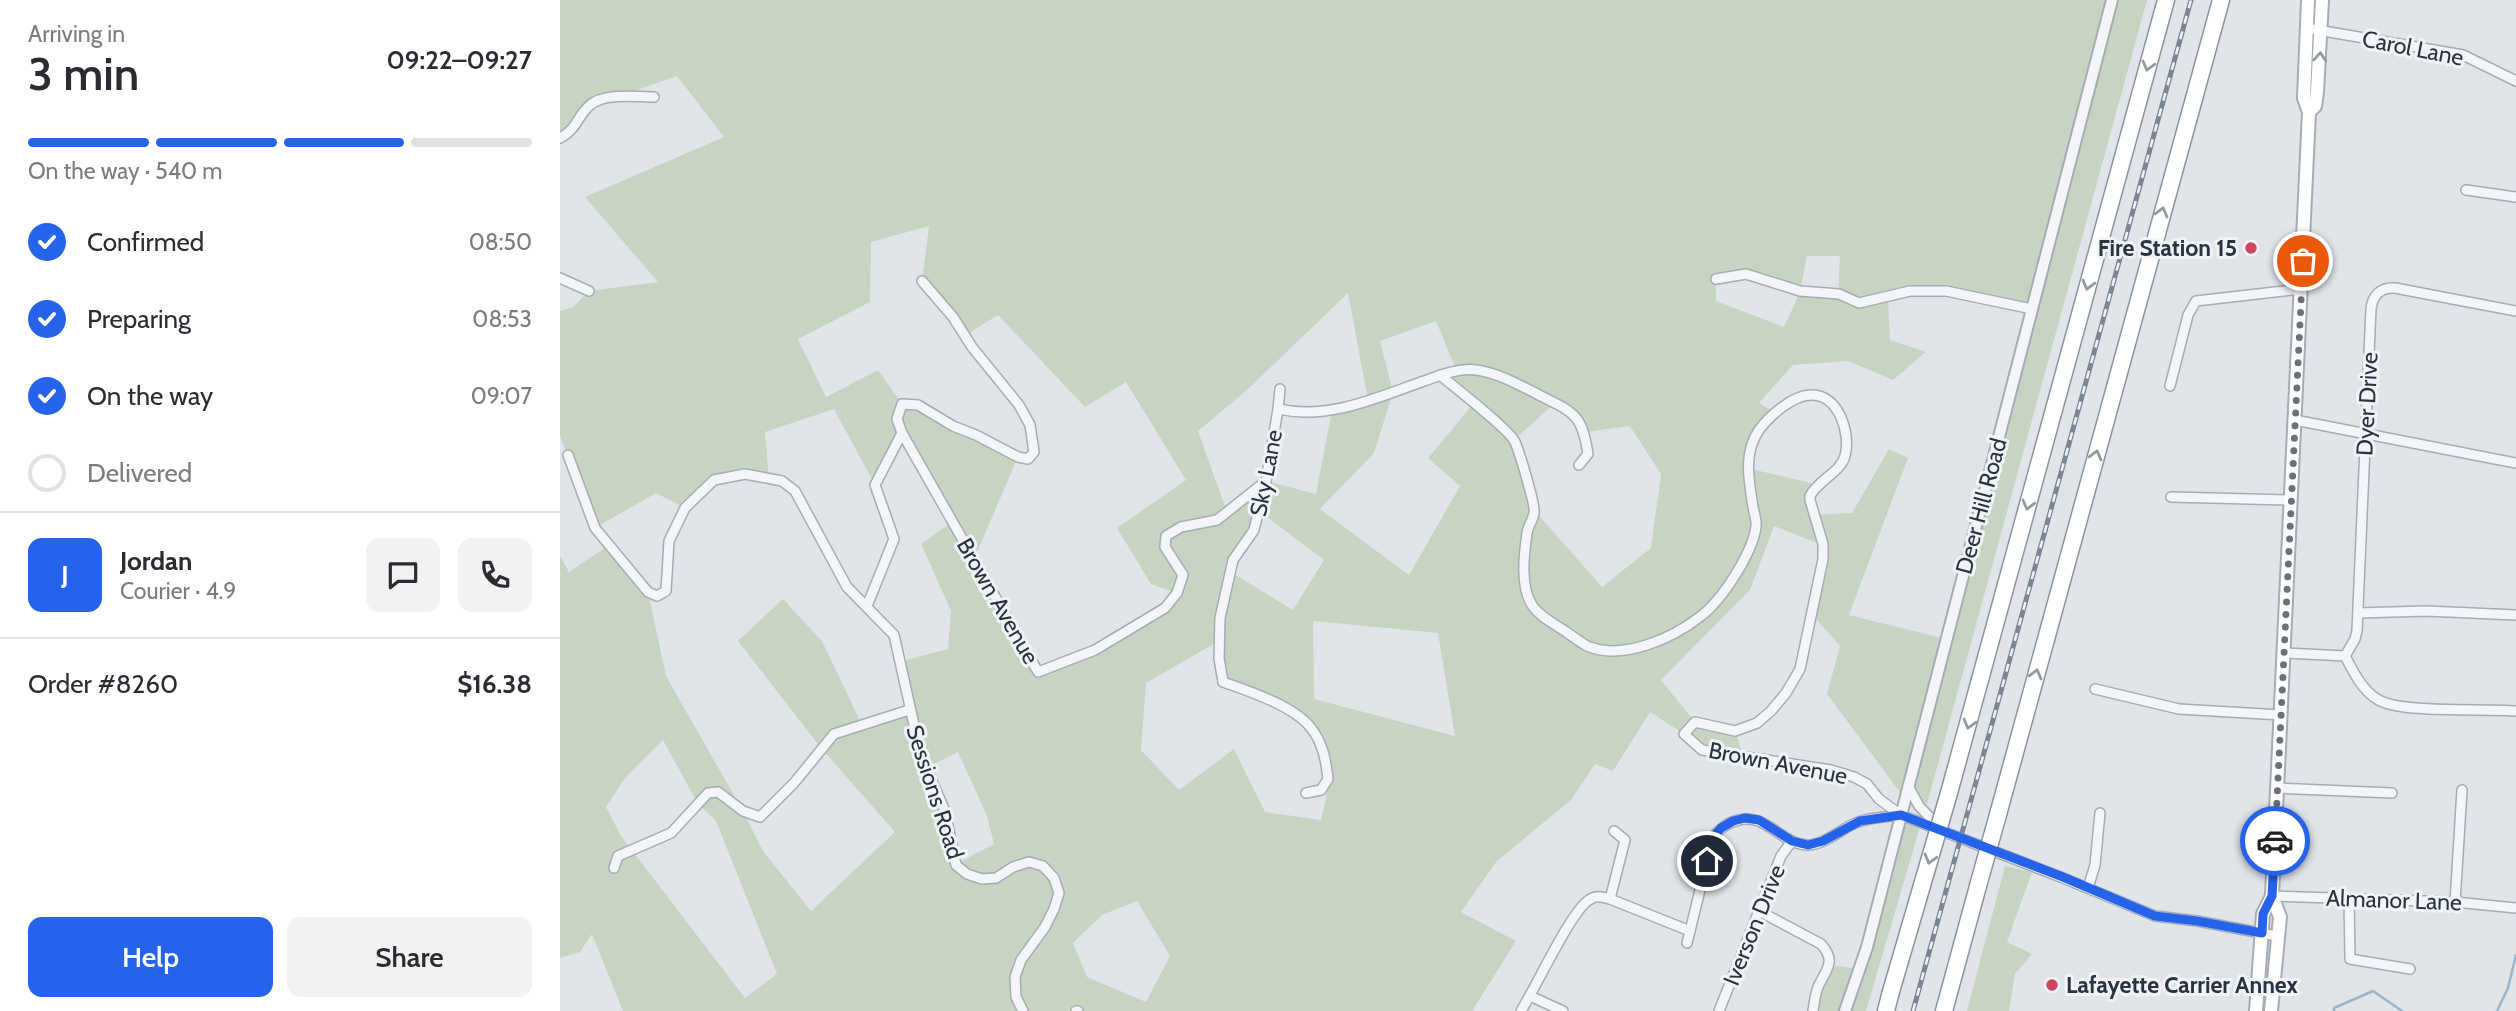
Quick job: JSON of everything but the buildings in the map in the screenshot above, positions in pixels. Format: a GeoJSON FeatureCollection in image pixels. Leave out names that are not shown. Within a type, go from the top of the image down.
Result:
{"type":"FeatureCollection","features":[{"type":"Feature","properties":{"kind":"highway"},"geometry":{"type":"LineString","coordinates":[[1888,1003],[1949,793],[2166,0]]}},
{"type":"Feature","properties":{"kind":"highway"},"geometry":{"type":"LineString","coordinates":[[1944,1011],[2221,0]]}},
{"type":"Feature","properties":{"kind":"highway"},"geometry":{"type":"LineString","coordinates":[[1952,1011],[1962,952]]}},
{"type":"Feature","properties":{"kind":"main road"},"geometry":{"type":"LineString","coordinates":[[2271,1011],[2280,917],[2272,896],[2309,112],[2304,98],[2308,0]]}},
{"type":"Feature","properties":{"kind":"main road"},"geometry":{"type":"LineString","coordinates":[[2309,112],[2315,106],[2318,92],[2322,0]]}},
{"type":"Feature","properties":{"kind":"main road"},"geometry":{"type":"LineString","coordinates":[[2256,1011],[2263,914],[2272,896]]}},
{"type":"Feature","properties":{"kind":"street","name":"Deer Hill Road"},"geometry":{"type":"LineString","coordinates":[[1845,1011],[1867,947],[2112,0]]}},
{"type":"Feature","properties":{"kind":"street","name":"Carol Lane"},"geometry":{"type":"LineString","coordinates":[[2306,28],[2463,55],[2516,81]]}},
{"type":"Feature","properties":{"kind":"street"},"geometry":{"type":"LineString","coordinates":[[560,138],[572,131],[588,106],[598,100],[654,97]]}},
{"type":"Feature","properties":{"kind":"street"},"geometry":{"type":"LineString","coordinates":[[2466,190],[2516,197]]}},
{"type":"Feature","properties":{"kind":"street"},"geometry":{"type":"LineString","coordinates":[[1716,279],[1746,274],[1800,291],[1839,294],[1859,303],[1910,290],[1946,291],[2032,309]]}},
{"type":"Feature","properties":{"kind":"street"},"geometry":{"type":"LineString","coordinates":[[560,278],[589,291]]}},
{"type":"Feature","properties":{"kind":"street"},"geometry":{"type":"LineString","coordinates":[[867,606],[894,538],[875,485],[902,433],[897,419],[902,404],[918,405],[953,426],[1018,457],[1028,459],[1034,452],[1030,425],[1019,405],[972,347],[953,317],[922,281]]}},
{"type":"Feature","properties":{"kind":"street","name":"Dyer Drive"},"geometry":{"type":"LineString","coordinates":[[2344,656],[2355,639],[2358,613],[2372,302],[2378,292],[2389,287],[2516,311]]}},
{"type":"Feature","properties":{"kind":"street"},"geometry":{"type":"LineString","coordinates":[[2170,386],[2188,315],[2196,301],[2301,289]]}},
{"type":"Feature","properties":{"kind":"street","name":"Sky Lane"},"geometry":{"type":"LineString","coordinates":[[1306,793],[1321,790],[1328,779],[1321,744],[1310,726],[1257,694],[1223,682],[1219,658],[1220,618],[1233,561],[1254,530],[1266,481],[1278,409],[1315,413],[1353,406],[1440,375],[1474,369],[1508,380],[1573,412],[1585,432],[1588,454],[1579,465]]}},
{"type":"Feature","properties":{"kind":"street","name":"Brown Avenue"},"geometry":{"type":"LineString","coordinates":[[1440,375],[1514,439],[1535,511],[1527,530],[1525,581],[1533,607],[1588,646],[1611,651],[1633,648],[1674,634],[1703,615],[1729,584],[1747,555],[1756,527],[1747,468],[1753,442],[1776,413],[1798,398],[1810,395],[1822,397],[1839,414],[1844,428],[1844,457],[1840,465],[1812,491],[1811,507],[1822,544],[1823,559],[1800,669],[1786,693],[1757,723],[1735,731],[1695,722],[1684,734],[1702,750],[1831,769],[1854,777],[1867,784],[1879,799],[1901,815],[2155,916],[2277,936]]}},
{"type":"Feature","properties":{"kind":"street"},"geometry":{"type":"LineString","coordinates":[[1278,409],[1280,389]]}},
{"type":"Feature","properties":{"kind":"street"},"geometry":{"type":"LineString","coordinates":[[2295,420],[2516,463]]}},
{"type":"Feature","properties":{"kind":"street","name":"Brown Avenue"},"geometry":{"type":"LineString","coordinates":[[902,433],[1038,671],[1095,650],[1165,608],[1177,593],[1183,575],[1165,547],[1166,536],[1181,527],[1217,520],[1266,481]]}},
{"type":"Feature","properties":{"kind":"street"},"geometry":{"type":"LineString","coordinates":[[568,455],[595,528],[648,592],[657,596],[666,591],[669,541],[685,508],[714,480],[745,474],[782,481],[795,491],[846,587],[894,635],[909,710]]}},
{"type":"Feature","properties":{"kind":"street"},"geometry":{"type":"LineString","coordinates":[[2171,496],[2291,500]]}},
{"type":"Feature","properties":{"kind":"street"},"geometry":{"type":"LineString","coordinates":[[2358,613],[2426,611],[2516,615]]}},
{"type":"Feature","properties":{"kind":"street"},"geometry":{"type":"LineString","coordinates":[[2284,653],[2344,656],[2366,689],[2385,704],[2516,711]]}},
{"type":"Feature","properties":{"kind":"street"},"geometry":{"type":"LineString","coordinates":[[2095,689],[2179,709],[2281,715]]}},
{"type":"Feature","properties":{"kind":"street","name":"Sessions Road"},"geometry":{"type":"LineString","coordinates":[[614,868],[618,856],[671,833],[708,793],[718,792],[743,811],[760,817],[794,783],[834,734],[909,710],[921,756],[945,811],[956,865],[967,874],[982,879],[996,878],[1013,867],[1029,862],[1043,866],[1054,878],[1059,893],[1054,909],[1045,928],[1020,960],[1015,977],[1016,997],[1023,1011]]}},
{"type":"Feature","properties":{"kind":"street"},"geometry":{"type":"LineString","coordinates":[[1908,786],[1919,806],[1940,829]]}},
{"type":"Feature","properties":{"kind":"street"},"geometry":{"type":"LineString","coordinates":[[2277,788],[2392,793]]}},
{"type":"Feature","properties":{"kind":"street"},"geometry":{"type":"LineString","coordinates":[[2455,902],[2462,790]]}},
{"type":"Feature","properties":{"kind":"street"},"geometry":{"type":"LineString","coordinates":[[2088,888],[2095,865],[2101,813]]}},
{"type":"Feature","properties":{"kind":"street"},"geometry":{"type":"LineString","coordinates":[[1687,943],[1713,837],[1721,828],[1745,818],[1759,820],[1792,841],[1808,845],[1823,841],[1860,821],[1901,815]]}},
{"type":"Feature","properties":{"kind":"street"},"geometry":{"type":"LineString","coordinates":[[1610,899],[1625,839],[1614,831]]}},
{"type":"Feature","properties":{"kind":"street","name":"Iverson Drive"},"geometry":{"type":"LineString","coordinates":[[1719,1011],[1781,856],[1792,841]]}},
{"type":"Feature","properties":{"kind":"street","name":"Almanor Lane"},"geometry":{"type":"LineString","coordinates":[[2272,896],[2455,902],[2516,908]]}},
{"type":"Feature","properties":{"kind":"street"},"geometry":{"type":"LineString","coordinates":[[1521,1011],[1575,916],[1588,900],[1599,897],[1610,899],[1690,931]]}},
{"type":"Feature","properties":{"kind":"street"},"geometry":{"type":"LineString","coordinates":[[2349,898],[2350,959],[2410,969]]}},
{"type":"Feature","properties":{"kind":"street"},"geometry":{"type":"LineString","coordinates":[[1759,911],[1821,944],[1829,953],[1829,965],[1816,990],[1813,1011]]}},
{"type":"Feature","properties":{"kind":"street"},"geometry":{"type":"LineString","coordinates":[[1530,996],[1563,1011]]}},
{"type":"Feature","properties":{"kind":"green space"},"geometry":{"type":"Polygon","coordinates":[[[560,0],[2147,0],[1927,804],[1920,800],[1905,799],[1827,694],[1840,646],[1811,613],[1822,545],[1774,526],[1750,590],[1661,680],[1695,722],[1735,731],[1743,756],[1702,750],[1684,734],[1650,712],[1613,771],[1595,764],[1571,800],[1496,862],[1461,912],[1516,941],[1472,1011],[623,1011],[592,934],[580,952],[560,958],[560,556],[569,572],[609,545],[648,592],[666,676],[763,851],[811,911],[895,832],[821,748],[738,641],[783,599],[822,641],[862,725],[909,710],[899,662],[948,649],[951,611],[921,544],[952,522],[902,433],[875,485],[834,409],[765,432],[769,479],[745,474],[714,480],[685,508],[656,493],[595,528],[560,436],[560,311],[573,307],[589,291],[658,282],[585,197],[724,137],[677,76],[614,98],[598,100],[560,138],[560,0]],[[929,226],[871,242],[870,302],[798,339],[826,397],[878,370],[902,404],[918,405],[1018,457],[974,559],[1037,671],[1093,649],[1131,630],[1164,607],[1176,593],[1151,584],[1117,528],[1186,480],[1126,382],[1085,407],[998,315],[964,336],[922,281],[929,226]],[[1807,256],[1800,291],[1838,294],[1840,256],[1807,256]],[[1746,274],[1716,280],[1716,301],[1784,327],[1800,292],[1746,274]],[[1946,291],[1888,297],[1890,340],[1926,352],[1893,380],[1848,361],[1793,365],[1759,403],[1776,413],[1760,430],[1747,468],[1819,485],[1812,491],[1814,515],[1852,513],[1889,449],[1908,458],[1849,615],[1946,639],[2031,309],[1946,291]],[[1348,293],[1246,391],[1198,431],[1227,512],[1266,481],[1316,494],[1332,410],[1368,400],[1348,293]],[[1436,321],[1380,341],[1393,392],[1374,453],[1320,509],[1409,575],[1460,486],[1428,458],[1473,404],[1440,375],[1457,372],[1436,321]],[[1555,403],[1515,439],[1535,511],[1602,587],[1651,548],[1661,474],[1630,426],[1585,432],[1573,412],[1555,403]],[[1259,511],[1231,572],[1293,610],[1324,560],[1259,511]],[[1313,621],[1314,699],[1455,736],[1438,633],[1313,621]],[[1219,641],[1146,683],[1141,750],[1179,790],[1234,749],[1265,812],[1321,820],[1328,777],[1324,756],[1316,740],[1306,726],[1292,715],[1223,682],[1219,641]],[[663,740],[625,778],[606,807],[621,836],[745,998],[777,974],[716,821],[698,804],[663,740]],[[958,752],[926,768],[945,811],[956,864],[994,844],[987,816],[958,752]],[[1137,901],[1102,915],[1073,943],[1087,977],[1146,1002],[1170,956],[1137,901]]]}},
{"type":"Feature","properties":{"kind":"green space"},"geometry":{"type":"Polygon","coordinates":[[[1901,815],[1914,820],[1919,830],[1866,1011],[1813,1011],[1830,965],[1859,969],[1901,815]]]}},
{"type":"Feature","properties":{"kind":"green space"},"geometry":{"type":"Polygon","coordinates":[[[2005,866],[2032,872],[2007,942],[2032,954],[2015,974],[2009,1011],[1967,1011],[2005,866]]]}},
{"type":"Feature","properties":{"kind":"waterway"},"geometry":{"type":"LineString","coordinates":[[2497,1011],[2508,988],[2516,955]]}},
{"type":"Feature","properties":{"kind":"waterway"},"geometry":{"type":"LineString","coordinates":[[2334,1011],[2334,1008],[2373,991],[2402,1011]]}},
{"type":"Feature","properties":{"kind":"railway"},"geometry":{"type":"LineString","coordinates":[[1913,1011],[2191,0]]}},
{"type":"Feature","properties":{"kind":"way so far"},"geometry":{"type":"LineString","coordinates":[[2275,841],[2303,261]]}},
{"type":"Feature","properties":{"kind":"place","name":"Fire Station 15"},"geometry":{"type":"Point","coordinates":[2251,248]}},
{"type":"Feature","properties":{"kind":"place","name":"Lafayette Carrier Annex"},"geometry":{"type":"Point","coordinates":[2052,985]}},
{"type":"Feature","properties":{"kind":"route"},"geometry":{"type":"LineString","coordinates":[[1707,861],[1713,837],[1721,828],[1745,818],[1759,820],[1792,841],[1808,845],[1823,841],[1860,821],[1901,815],[2063,877],[2155,916],[2262,933],[2263,914],[2272,896],[2275,841]]}}]}
